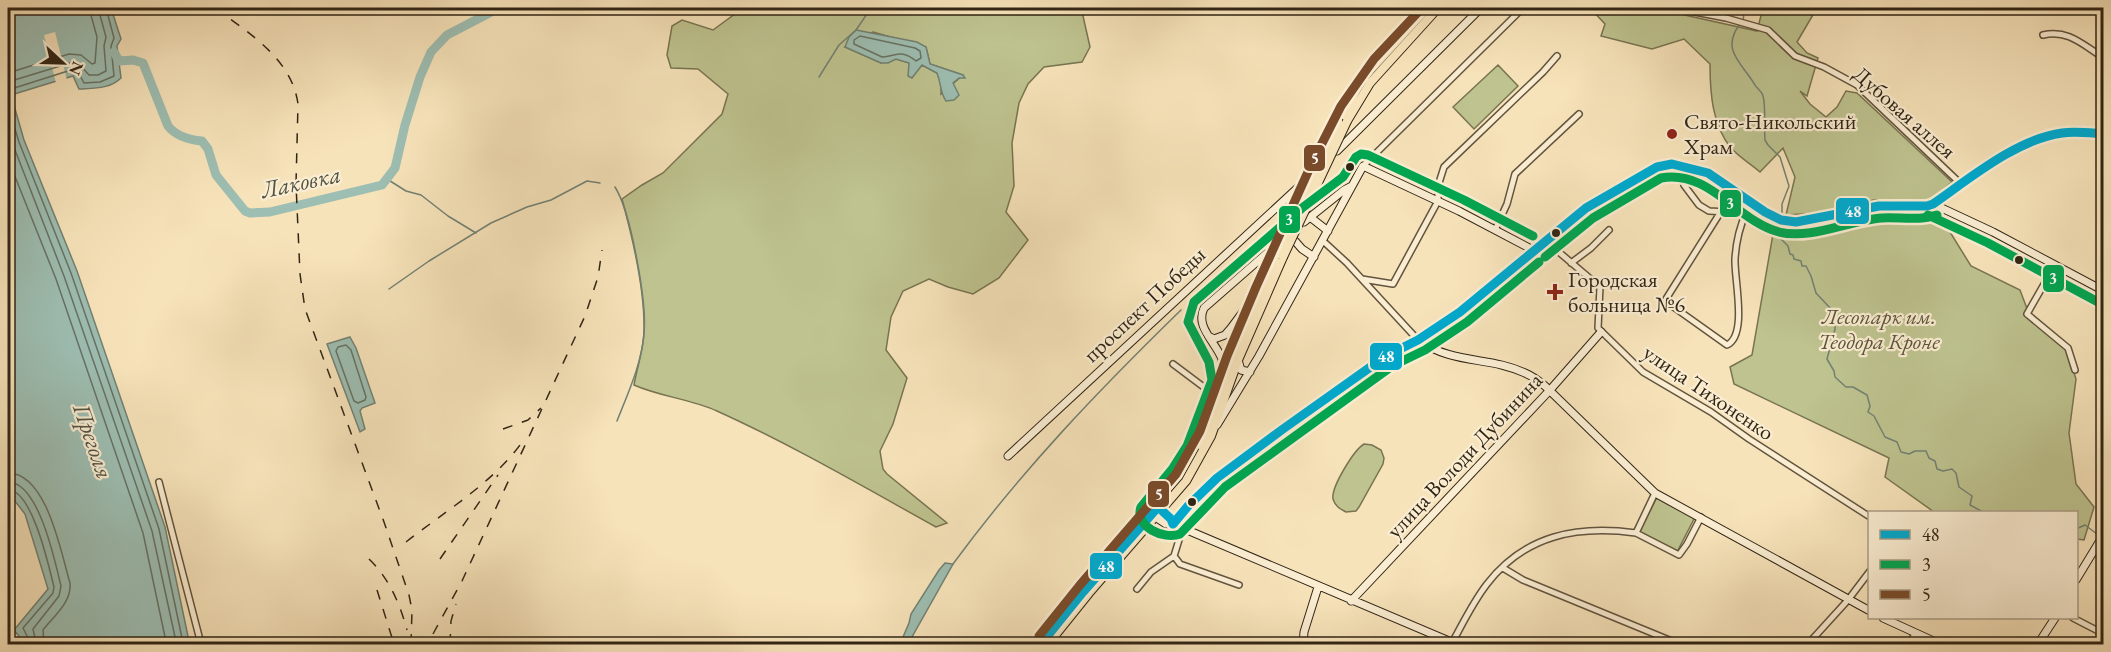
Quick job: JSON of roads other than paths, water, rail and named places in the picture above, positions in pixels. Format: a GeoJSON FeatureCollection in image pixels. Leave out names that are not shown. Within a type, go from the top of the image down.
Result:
{"type":"FeatureCollection","features":[{"type":"Feature","properties":{"kind":"main road"},"geometry":{"type":"LineString","coordinates":[[1041,645],[1083,591],[1186,481],[1211,436],[1279,257],[1364,78],[1427,8]]}},
{"type":"Feature","properties":{"kind":"main road"},"geometry":{"type":"LineString","coordinates":[[1343,122],[1377,75],[1438,8]]}},
{"type":"Feature","properties":{"kind":"main road"},"geometry":{"type":"LineString","coordinates":[[1048,645],[1157,512],[1198,451],[1260,289],[1279,257]]}},
{"type":"Feature","properties":{"kind":"street"},"geometry":{"type":"LineString","coordinates":[[1337,152],[1481,8]]}},
{"type":"Feature","properties":{"kind":"street"},"geometry":{"type":"LineString","coordinates":[[1211,436],[1250,372],[1364,166],[1523,8]]}},
{"type":"Feature","properties":{"kind":"street","name":"Дубовая аллея"},"geometry":{"type":"LineString","coordinates":[[1674,8],[1768,30],[1795,56],[1824,67],[1857,85],[1962,185]]}},
{"type":"Feature","properties":{"kind":"street"},"geometry":{"type":"LineString","coordinates":[[2043,34],[2055,32],[2069,35],[2103,58]]}},
{"type":"Feature","properties":{"kind":"street"},"geometry":{"type":"LineString","coordinates":[[1362,279],[1393,284],[1438,201],[1438,186],[1444,167],[1557,56]]}},
{"type":"Feature","properties":{"kind":"street"},"geometry":{"type":"LineString","coordinates":[[1495,230],[1507,204],[1515,174],[1579,114]]}},
{"type":"Feature","properties":{"kind":"street"},"geometry":{"type":"LineString","coordinates":[[1173,524],[1217,478],[1386,356],[1418,340],[1460,312],[1571,219],[1600,198],[1657,168],[1672,164],[1708,173],[1781,220],[1796,222],[1879,207],[1927,206],[2021,148],[2061,133],[2103,134]]}},
{"type":"Feature","properties":{"kind":"street"},"geometry":{"type":"LineString","coordinates":[[1364,166],[1535,251]]}},
{"type":"Feature","properties":{"kind":"street","name":"проспект Победы"},"geometry":{"type":"LineString","coordinates":[[1008,456],[1305,181]]}},
{"type":"Feature","properties":{"kind":"street"},"geometry":{"type":"LineString","coordinates":[[1684,184],[1699,206],[1709,211],[1746,213]]}},
{"type":"Feature","properties":{"kind":"street"},"geometry":{"type":"LineString","coordinates":[[1328,231],[1307,219],[1352,186]]}},
{"type":"Feature","properties":{"kind":"street"},"geometry":{"type":"LineString","coordinates":[[1720,213],[1666,299],[1668,303],[1727,345],[1732,342],[1739,324],[1735,260],[1738,231],[1752,203]]}},
{"type":"Feature","properties":{"kind":"street"},"geometry":{"type":"LineString","coordinates":[[1933,204],[1993,232],[2103,291]]}},
{"type":"Feature","properties":{"kind":"street"},"geometry":{"type":"LineString","coordinates":[[1571,263],[1609,230]]}},
{"type":"Feature","properties":{"kind":"street"},"geometry":{"type":"LineString","coordinates":[[1322,240],[1362,279],[1418,340],[1444,354],[1527,373],[1550,390],[1655,493],[1868,610]]}},
{"type":"Feature","properties":{"kind":"street"},"geometry":{"type":"LineString","coordinates":[[1295,242],[1314,257]]}},
{"type":"Feature","properties":{"kind":"street"},"geometry":{"type":"LineString","coordinates":[[1546,242],[1600,287],[1598,328],[1601,332]]}},
{"type":"Feature","properties":{"kind":"street"},"geometry":{"type":"LineString","coordinates":[[1224,381],[1223,362],[1200,319],[1204,308],[1275,246]]}},
{"type":"Feature","properties":{"kind":"street"},"geometry":{"type":"LineString","coordinates":[[2055,265],[2027,314],[2068,348],[2075,370]]}},
{"type":"Feature","properties":{"kind":"street"},"geometry":{"type":"LineString","coordinates":[[1210,337],[1214,339],[1225,335],[1260,289]]}},
{"type":"Feature","properties":{"kind":"street","name":"улица Володи Дубинина"},"geometry":{"type":"LineString","coordinates":[[1351,601],[1550,390],[1601,332]]}},
{"type":"Feature","properties":{"kind":"street","name":"улица Тихоненко"},"geometry":{"type":"LineString","coordinates":[[1601,332],[1643,372],[1711,412],[1749,440],[1868,516]]}},
{"type":"Feature","properties":{"kind":"street"},"geometry":{"type":"LineString","coordinates":[[1238,360],[1241,370],[1250,372]]}},
{"type":"Feature","properties":{"kind":"street"},"geometry":{"type":"LineString","coordinates":[[1173,364],[1209,391],[1219,394]]}},
{"type":"Feature","properties":{"kind":"street"},"geometry":{"type":"LineString","coordinates":[[159,482],[201,645]]}},
{"type":"Feature","properties":{"kind":"street"},"geometry":{"type":"LineString","coordinates":[[1636,533],[1655,493]]}},
{"type":"Feature","properties":{"kind":"street"},"geometry":{"type":"LineString","coordinates":[[1157,512],[1166,524],[1173,524],[1182,530],[1454,644],[1488,582],[1515,555],[1539,542],[1583,530],[1607,529],[1636,533],[1679,555],[1701,517]]}},
{"type":"Feature","properties":{"kind":"street"},"geometry":{"type":"LineString","coordinates":[[1137,589],[1151,572],[1174,556],[1182,530]]}},
{"type":"Feature","properties":{"kind":"street"},"geometry":{"type":"LineString","coordinates":[[2078,577],[2103,534]]}},
{"type":"Feature","properties":{"kind":"street"},"geometry":{"type":"LineString","coordinates":[[1174,556],[1180,564],[1239,585]]}},
{"type":"Feature","properties":{"kind":"street"},"geometry":{"type":"LineString","coordinates":[[1503,568],[1523,580],[1679,645]]}},
{"type":"Feature","properties":{"kind":"street"},"geometry":{"type":"LineString","coordinates":[[1808,645],[1848,600],[1868,572]]}},
{"type":"Feature","properties":{"kind":"street"},"geometry":{"type":"LineString","coordinates":[[1303,645],[1304,632],[1318,587]]}},
{"type":"Feature","properties":{"kind":"street"},"geometry":{"type":"LineString","coordinates":[[1885,619],[1940,645]]}},
{"type":"Feature","properties":{"kind":"street"},"geometry":{"type":"LineString","coordinates":[[2038,645],[2054,619]]}},
{"type":"Feature","properties":{"kind":"street"},"geometry":{"type":"LineString","coordinates":[[2075,619],[2103,634]]}},
{"type":"Feature","properties":{"kind":"street"},"geometry":{"type":"LineString","coordinates":[[1909,645],[1915,634]]}},
{"type":"Feature","properties":{"kind":"water","name":"Преголя"},"geometry":{"type":"Polygon","coordinates":[[[8,8],[111,8],[121,39],[117,46],[121,78],[117,82],[102,87],[79,89],[73,76],[11,95],[24,140],[77,271],[165,527],[189,641],[185,644],[17,644],[22,640],[14,630],[48,589],[25,514],[11,496],[8,496],[8,8]]]}},
{"type":"Feature","properties":{"kind":"water"},"geometry":{"type":"Polygon","coordinates":[[[856,30],[917,42],[926,47],[930,64],[963,75],[965,78],[959,78],[953,83],[959,95],[954,100],[946,101],[937,73],[922,65],[912,78],[908,76],[909,63],[896,59],[888,63],[881,63],[845,47],[849,37],[856,30]]]}},
{"type":"Feature","properties":{"kind":"water"},"geometry":{"type":"Polygon","coordinates":[[[350,337],[375,403],[360,411],[365,429],[360,432],[327,344],[350,337]]]}},
{"type":"Feature","properties":{"kind":"water"},"geometry":{"type":"Polygon","coordinates":[[[945,563],[953,564],[908,644],[900,644],[911,614],[945,563]]]}},
{"type":"Feature","properties":{"kind":"waterway","name":"Лаковка"},"geometry":{"type":"LineString","coordinates":[[114,52],[119,61],[133,60],[143,63],[168,126],[184,137],[202,141],[208,149],[216,175],[245,211],[270,212],[382,185],[395,168],[405,125],[420,77],[431,52],[447,35],[499,8]]}},
{"type":"Feature","properties":{"kind":"waterway"},"geometry":{"type":"LineString","coordinates":[[819,77],[839,45],[856,30],[871,8]]}},
{"type":"Feature","properties":{"kind":"waterway"},"geometry":{"type":"LineString","coordinates":[[1743,20],[1745,8]]}},
{"type":"Feature","properties":{"kind":"waterway"},"geometry":{"type":"LineString","coordinates":[[1740,24],[1732,41],[1735,56],[1762,94],[1765,140],[1780,157],[1789,186],[1782,204],[1782,216]]}},
{"type":"Feature","properties":{"kind":"waterway"},"geometry":{"type":"LineString","coordinates":[[387,179],[406,191],[421,195],[448,216],[476,233]]}},
{"type":"Feature","properties":{"kind":"waterway"},"geometry":{"type":"LineString","coordinates":[[389,289],[491,223],[527,207],[551,200],[587,181],[600,183]]}},
{"type":"Feature","properties":{"kind":"waterway"},"geometry":{"type":"LineString","coordinates":[[615,187],[627,216],[637,258],[644,319],[643,344],[634,378],[617,421]]}},
{"type":"Feature","properties":{"kind":"waterway"},"geometry":{"type":"LineString","coordinates":[[1781,222],[1778,236],[1788,246],[1794,259],[1801,261],[1802,266],[1806,266],[1816,293],[1832,310],[1835,318],[1835,329],[1827,359],[1835,377],[1846,387],[1853,387],[1867,395],[1870,406],[1868,412],[1874,416],[1885,437],[1897,442],[1901,452],[1909,454],[1915,451],[1926,451],[1929,458],[1935,461],[1937,469],[1943,471],[1952,469],[1956,473],[1959,487],[1972,496],[1970,505],[1981,511]]}},
{"type":"Feature","properties":{"kind":"waterway"},"geometry":{"type":"LineString","coordinates":[[953,564],[1006,496],[1062,432],[1181,310]]}},
{"type":"Feature","properties":{"kind":"waterway"},"geometry":{"type":"LineString","coordinates":[[2078,528],[2085,525],[2097,534]]}},
{"type":"Feature","properties":{"kind":"railway"},"geometry":{"type":"LineString","coordinates":[[215,8],[267,48],[278,60],[294,88],[298,104],[296,184],[300,274],[305,309],[409,595],[412,610],[411,644]]}},
{"type":"Feature","properties":{"kind":"railway"},"geometry":{"type":"LineString","coordinates":[[433,634],[462,581],[585,316],[598,277],[602,250]]}},
{"type":"Feature","properties":{"kind":"railway"},"geometry":{"type":"LineString","coordinates":[[503,429],[528,420],[541,408]]}},
{"type":"Feature","properties":{"kind":"railway"},"geometry":{"type":"LineString","coordinates":[[406,542],[481,485],[509,459],[520,445]]}},
{"type":"Feature","properties":{"kind":"railway"},"geometry":{"type":"LineString","coordinates":[[440,559],[498,475]]}},
{"type":"Feature","properties":{"kind":"railway"},"geometry":{"type":"LineString","coordinates":[[369,559],[393,592],[407,630]]}},
{"type":"Feature","properties":{"kind":"railway"},"geometry":{"type":"LineString","coordinates":[[377,590],[394,644]]}},
{"type":"Feature","properties":{"kind":"railway"},"geometry":{"type":"LineString","coordinates":[[450,644],[451,621],[456,604]]}},
{"type":"Feature","properties":{"kind":"place","name":"Свято-Никольский Храм"},"geometry":{"type":"Point","coordinates":[1672,134]}},
{"type":"Feature","properties":{"kind":"place","name":"Городская больница №6"},"geometry":{"type":"Point","coordinates":[1555,292]}},
{"type":"Feature","properties":{"kind":"park label","name":"Лесопарк им. Теодора Кроне"},"geometry":{"type":"Point","coordinates":[1879,328]}}]}
